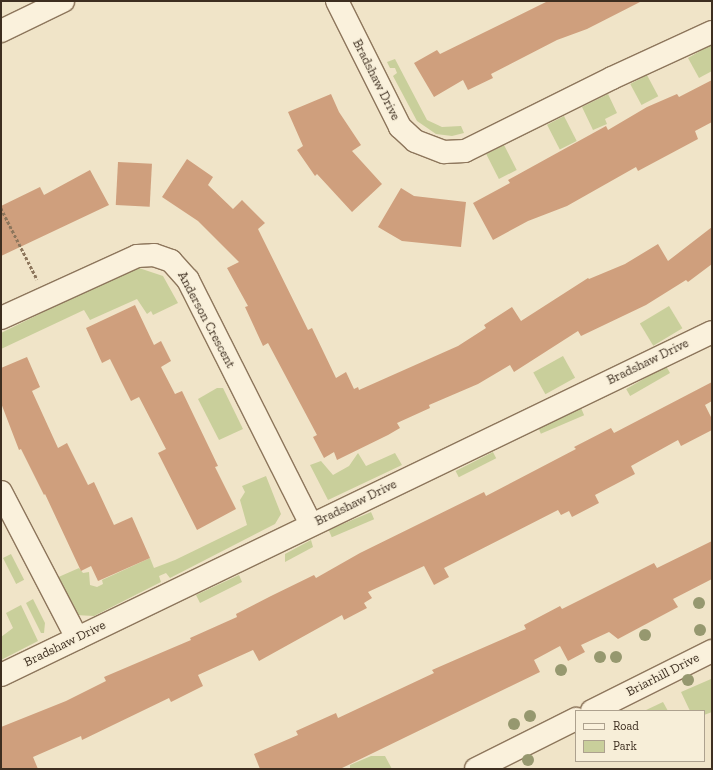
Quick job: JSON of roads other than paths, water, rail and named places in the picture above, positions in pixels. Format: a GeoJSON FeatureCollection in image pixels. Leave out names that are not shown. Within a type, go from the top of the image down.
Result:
{"type":"FeatureCollection","features":[{"type":"Feature","properties":{"kind":"street"},"geometry":{"type":"LineString","coordinates":[[1,31],[62,1]]}},
{"type":"Feature","properties":{"kind":"street","name":"Bradshaw Drive"},"geometry":{"type":"LineString","coordinates":[[337,1],[400,127],[415,141],[444,152],[465,151],[612,78],[712,32]]}},
{"type":"Feature","properties":{"kind":"street","name":"Anderson Crescent"},"geometry":{"type":"LineString","coordinates":[[1,318],[137,256],[154,255],[178,266],[188,280],[311,525]]}},
{"type":"Feature","properties":{"kind":"street","name":"Bradshaw Drive"},"geometry":{"type":"LineString","coordinates":[[1,676],[712,332]]}},
{"type":"Feature","properties":{"kind":"street"},"geometry":{"type":"LineString","coordinates":[[1,492],[77,638]]}},
{"type":"Feature","properties":{"kind":"street","name":"Briarhill Drive"},"geometry":{"type":"LineString","coordinates":[[594,710],[712,651]]}},
{"type":"Feature","properties":{"kind":"street"},"geometry":{"type":"LineString","coordinates":[[476,769],[575,720]]}}]}
